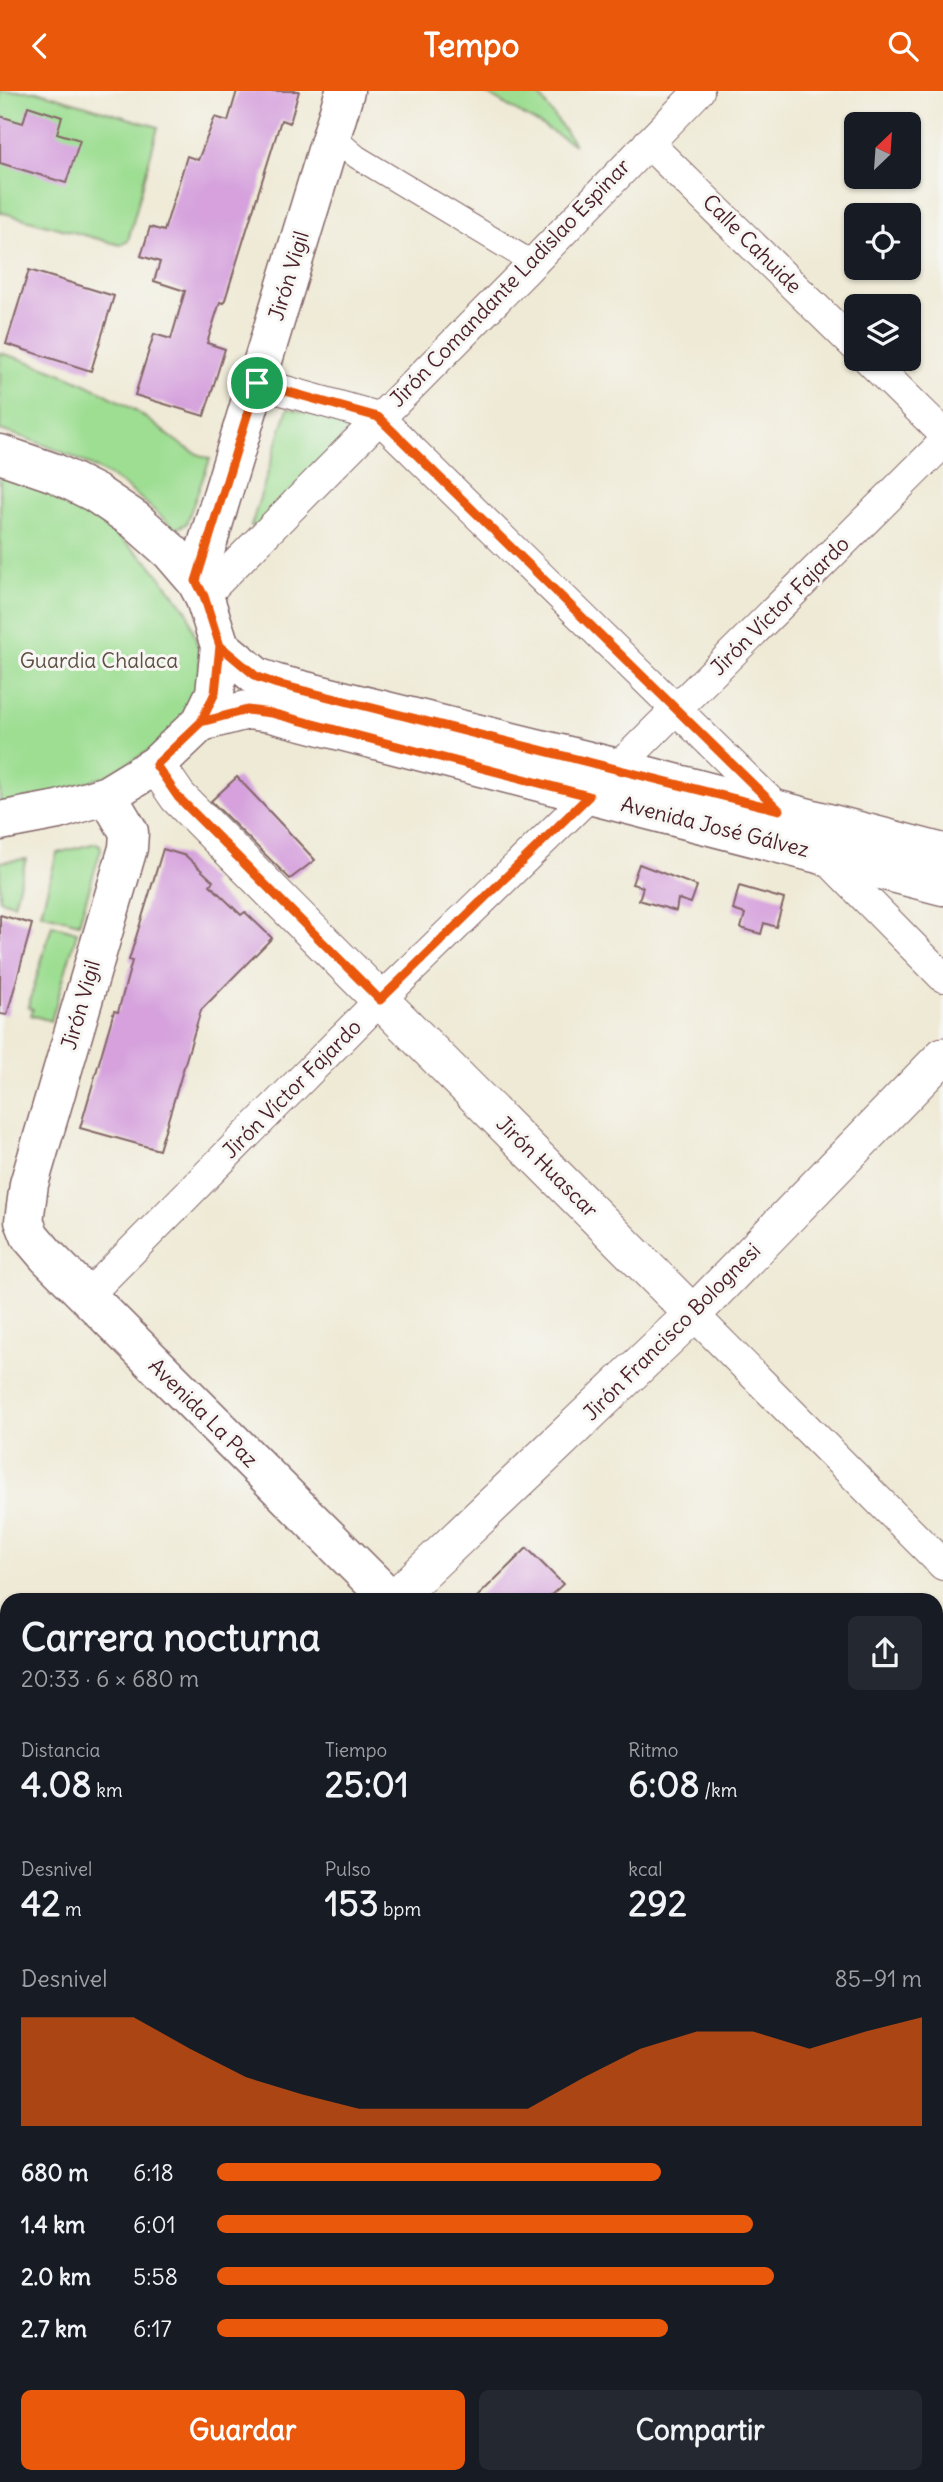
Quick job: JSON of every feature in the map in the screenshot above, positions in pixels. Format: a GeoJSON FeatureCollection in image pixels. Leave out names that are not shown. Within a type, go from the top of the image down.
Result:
{"type":"FeatureCollection","features":[{"type":"Feature","properties":{"kind":"main road","name":"Jirón Vigil"},"geometry":{"type":"LineString","coordinates":[[200,589],[257,383],[345,91]]}},
{"type":"Feature","properties":{"kind":"main road"},"geometry":{"type":"LineString","coordinates":[[0,454],[54,473],[95,493],[135,520],[171,552],[200,589],[220,646],[215,693],[201,722],[156,765],[107,795],[58,810],[0,821]]}},
{"type":"Feature","properties":{"kind":"main road","name":"Avenida José Gálvez"},"geometry":{"type":"LineString","coordinates":[[220,646],[257,677],[277,684],[617,768],[943,853]]}},
{"type":"Feature","properties":{"kind":"main road","name":"Avenida José Gálvez"},"geometry":{"type":"LineString","coordinates":[[201,722],[247,710],[271,713],[943,886]]}},
{"type":"Feature","properties":{"kind":"main road","name":"Jirón Vigil"},"geometry":{"type":"LineString","coordinates":[[24,1221],[35,1162],[128,848],[129,832],[107,795]]}},
{"type":"Feature","properties":{"kind":"main road","name":"Avenida La Paz"},"geometry":{"type":"LineString","coordinates":[[24,1221],[30,1236],[87,1296],[386,1593]]}},
{"type":"Feature","properties":{"kind":"street","name":"Jirón Comandante Ladislao Espinar"},"geometry":{"type":"LineString","coordinates":[[200,589],[533,263],[699,91]]}},
{"type":"Feature","properties":{"kind":"street"},"geometry":{"type":"LineString","coordinates":[[331,135],[357,156],[533,263]]}},
{"type":"Feature","properties":{"kind":"street","name":"Calle Cahuide"},"geometry":{"type":"LineString","coordinates":[[648,143],[844,335]]}},
{"type":"Feature","properties":{"kind":"street"},"geometry":{"type":"LineString","coordinates":[[880,371],[943,433]]}},
{"type":"Feature","properties":{"kind":"street"},"geometry":{"type":"LineString","coordinates":[[257,383],[378,417],[779,810]]}},
{"type":"Feature","properties":{"kind":"street","name":"Jirón Víctor Fajardo"},"geometry":{"type":"LineString","coordinates":[[617,768],[943,443]]}},
{"type":"Feature","properties":{"kind":"street","name":"Jirón Huascar"},"geometry":{"type":"LineString","coordinates":[[156,765],[178,797],[943,1565]]}},
{"type":"Feature","properties":{"kind":"street","name":"Jirón Víctor Fajardo"},"geometry":{"type":"LineString","coordinates":[[87,1296],[380,1000],[589,796]]}},
{"type":"Feature","properties":{"kind":"street"},"geometry":{"type":"LineString","coordinates":[[821,853],[943,977]]}},
{"type":"Feature","properties":{"kind":"street","name":"Jirón Francisco Bolognesi"},"geometry":{"type":"LineString","coordinates":[[398,1593],[693,1314],[943,1056]]}},
{"type":"Feature","properties":{"kind":"green space"},"geometry":{"type":"Polygon","coordinates":[[[0,91],[36,91],[158,127],[128,241],[120,245],[0,212],[0,91]]]}},
{"type":"Feature","properties":{"kind":"green space"},"geometry":{"type":"Polygon","coordinates":[[[482,91],[536,91],[575,145],[482,91]]]}},
{"type":"Feature","properties":{"kind":"green space"},"geometry":{"type":"Polygon","coordinates":[[[0,353],[52,370],[102,392],[144,417],[189,449],[210,459],[186,524],[175,529],[125,486],[96,468],[49,447],[0,430],[0,353]]]}},
{"type":"Feature","properties":{"kind":"green space"},"geometry":{"type":"Polygon","coordinates":[[[288,408],[353,425],[262,531],[251,526],[288,408]]]}},
{"type":"Feature","properties":{"kind":"green space","name":"Guardia Chalaca"},"geometry":{"type":"Polygon","coordinates":[[[0,473],[46,488],[98,519],[149,563],[187,611],[201,656],[199,684],[185,715],[152,749],[107,776],[47,795],[0,804],[0,473]]]}},
{"type":"Feature","properties":{"kind":"green space"},"geometry":{"type":"Polygon","coordinates":[[[96,843],[101,849],[79,923],[41,913],[57,853],[96,843]]]}},
{"type":"Feature","properties":{"kind":"green space"},"geometry":{"type":"Polygon","coordinates":[[[26,859],[14,904],[0,900],[0,862],[26,859]]]}},
{"type":"Feature","properties":{"kind":"green space"},"geometry":{"type":"Polygon","coordinates":[[[52,925],[77,932],[51,1021],[31,1015],[33,1009],[28,1007],[52,925]]]}},
{"type":"Feature","properties":{"kind":"building"},"geometry":{"type":"Polygon","coordinates":[[[237,91],[299,91],[290,123],[281,120],[224,303],[220,302],[207,343],[225,349],[204,416],[135,395],[154,334],[171,339],[185,291],[154,281],[160,262],[141,256],[150,227],[164,231],[187,156],[198,160],[215,117],[228,121],[237,91]]]}},
{"type":"Feature","properties":{"kind":"building"},"geometry":{"type":"Polygon","coordinates":[[[28,106],[62,117],[57,133],[80,140],[66,183],[0,163],[0,116],[23,123],[28,106]]]}},
{"type":"Feature","properties":{"kind":"building"},"geometry":{"type":"Polygon","coordinates":[[[29,270],[114,296],[91,371],[6,344],[29,270]]]}},
{"type":"Feature","properties":{"kind":"building"},"geometry":{"type":"Polygon","coordinates":[[[237,777],[315,860],[290,879],[211,801],[237,777]]]}},
{"type":"Feature","properties":{"kind":"building"},"geometry":{"type":"Polygon","coordinates":[[[163,849],[186,856],[213,881],[210,885],[241,915],[245,912],[272,938],[201,1010],[159,1150],[80,1128],[114,1011],[118,1012],[132,961],[129,960],[163,849]]]}},
{"type":"Feature","properties":{"kind":"building"},"geometry":{"type":"Polygon","coordinates":[[[639,864],[697,886],[691,903],[678,899],[676,911],[639,900],[643,887],[632,884],[639,864]]]}},
{"type":"Feature","properties":{"kind":"building"},"geometry":{"type":"Polygon","coordinates":[[[739,886],[784,899],[776,927],[764,923],[761,934],[741,928],[745,914],[733,910],[739,886]]]}},
{"type":"Feature","properties":{"kind":"building"},"geometry":{"type":"Polygon","coordinates":[[[0,915],[32,924],[7,1015],[0,1014],[0,915]]]}},
{"type":"Feature","properties":{"kind":"building"},"geometry":{"type":"Polygon","coordinates":[[[527,1548],[563,1584],[553,1593],[481,1593],[527,1548]]]}},
{"type":"Feature","properties":{"kind":"route"},"geometry":{"type":"LineString","coordinates":[[257,383],[196,581],[204,596],[220,646],[215,693],[201,722],[156,765],[178,797],[380,1000],[589,796],[271,713],[247,710],[201,722],[215,693],[220,646],[257,677],[277,684],[779,810],[378,417],[257,383]]}}]}
